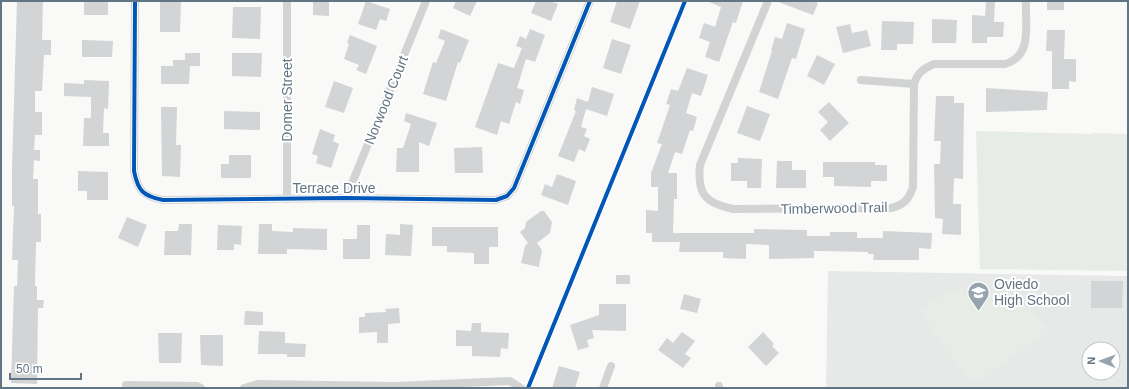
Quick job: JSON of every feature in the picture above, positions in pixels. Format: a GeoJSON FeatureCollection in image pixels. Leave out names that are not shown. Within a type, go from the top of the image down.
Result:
{"type":"FeatureCollection","features":[{"type":"Feature","properties":{"kind":"street","name":"Terrace Drive"},"geometry":{"type":"LineString","coordinates":[[135,1],[134,171],[137,183],[142,192],[151,197],[163,200],[346,198],[496,200],[506,196],[514,188],[590,1]]}},
{"type":"Feature","properties":{"kind":"street","name":"Domer Street"},"geometry":{"type":"LineString","coordinates":[[287,1],[288,199]]}},
{"type":"Feature","properties":{"kind":"street","name":"Norwood Court"},"geometry":{"type":"LineString","coordinates":[[346,198],[426,1]]}},
{"type":"Feature","properties":{"kind":"street","name":"Timberwood Trail"},"geometry":{"type":"LineString","coordinates":[[768,1],[700,165],[699,181],[703,196],[716,206],[733,209],[891,208],[901,206],[909,198],[913,187],[914,84]]}},
{"type":"Feature","properties":{"kind":"street"},"geometry":{"type":"LineString","coordinates":[[861,80],[914,84],[918,74],[923,68],[934,64],[1005,64],[1015,61],[1024,52],[1026,1]]}},
{"type":"Feature","properties":{"kind":"street"},"geometry":{"type":"LineString","coordinates":[[603,388],[611,366]]}},
{"type":"Feature","properties":{"kind":"street"},"geometry":{"type":"LineString","coordinates":[[244,388],[258,384],[395,386],[510,381],[521,388]]}},
{"type":"Feature","properties":{"kind":"street"},"geometry":{"type":"LineString","coordinates":[[126,386],[197,386],[201,388]]}},
{"type":"Feature","properties":{"kind":"shaded area"},"geometry":{"type":"Polygon","coordinates":[[[976,131],[1128,134],[1128,271],[980,269],[976,131]]]}},
{"type":"Feature","properties":{"kind":"shaded area","name":"Oviedo High School"},"geometry":{"type":"Polygon","coordinates":[[[828,271],[1128,276],[1128,388],[826,388],[828,271]]]}},
{"type":"Feature","properties":{"kind":"shaded area"},"geometry":{"type":"Polygon","coordinates":[[[968,288],[982,289],[1014,299],[1030,311],[1049,330],[976,383],[970,382],[918,310],[946,293],[968,288]]]}},
{"type":"Feature","properties":{"kind":"building"},"geometry":{"type":"Polygon","coordinates":[[[17,1],[43,1],[42,40],[51,40],[51,55],[44,55],[42,91],[35,91],[35,112],[42,112],[42,135],[35,135],[34,150],[40,150],[40,161],[34,160],[33,179],[38,179],[38,214],[41,214],[41,242],[36,242],[35,286],[37,286],[37,300],[44,300],[43,308],[38,308],[37,384],[11,383],[14,286],[17,286],[18,260],[12,260],[14,206],[12,206],[12,168],[17,1]]]}},
{"type":"Feature","properties":{"kind":"building"},"geometry":{"type":"Polygon","coordinates":[[[84,1],[108,1],[108,15],[84,15],[84,1]]]}},
{"type":"Feature","properties":{"kind":"building"},"geometry":{"type":"Polygon","coordinates":[[[160,1],[181,1],[180,32],[160,32],[160,1]]]}},
{"type":"Feature","properties":{"kind":"building"},"geometry":{"type":"Polygon","coordinates":[[[313,1],[329,1],[329,16],[313,15],[313,1]]]}},
{"type":"Feature","properties":{"kind":"building"},"geometry":{"type":"Polygon","coordinates":[[[366,1],[390,9],[386,21],[380,19],[376,30],[358,24],[366,1]]]}},
{"type":"Feature","properties":{"kind":"building"},"geometry":{"type":"Polygon","coordinates":[[[456,1],[477,1],[470,16],[453,8],[456,1]]]}},
{"type":"Feature","properties":{"kind":"building"},"geometry":{"type":"Polygon","coordinates":[[[536,1],[550,1],[558,4],[551,21],[531,13],[536,1]]]}},
{"type":"Feature","properties":{"kind":"building"},"geometry":{"type":"Polygon","coordinates":[[[617,1],[640,1],[630,29],[610,22],[617,1]]]}},
{"type":"Feature","properties":{"kind":"building"},"geometry":{"type":"Polygon","coordinates":[[[707,1],[743,1],[736,23],[733,22],[719,62],[705,57],[710,42],[699,38],[704,23],[715,27],[721,7],[707,1]]]}},
{"type":"Feature","properties":{"kind":"building"},"geometry":{"type":"Polygon","coordinates":[[[776,1],[811,1],[818,3],[813,15],[776,1]]]}},
{"type":"Feature","properties":{"kind":"building"},"geometry":{"type":"Polygon","coordinates":[[[986,1],[995,1],[994,22],[1004,22],[1003,37],[987,37],[987,43],[972,43],[972,15],[985,16],[986,1]]]}},
{"type":"Feature","properties":{"kind":"building"},"geometry":{"type":"Polygon","coordinates":[[[1047,1],[1064,1],[1064,10],[1047,10],[1047,1]]]}},
{"type":"Feature","properties":{"kind":"building"},"geometry":{"type":"Polygon","coordinates":[[[233,7],[261,7],[260,39],[232,38],[233,7]]]}},
{"type":"Feature","properties":{"kind":"building"},"geometry":{"type":"Polygon","coordinates":[[[932,19],[957,20],[956,43],[932,43],[932,19]]]}},
{"type":"Feature","properties":{"kind":"building"},"geometry":{"type":"Polygon","coordinates":[[[882,21],[914,22],[913,44],[897,44],[897,50],[881,50],[882,21]]]}},
{"type":"Feature","properties":{"kind":"building"},"geometry":{"type":"Polygon","coordinates":[[[787,23],[805,29],[796,59],[792,58],[778,99],[759,92],[775,37],[782,39],[787,23]]]}},
{"type":"Feature","properties":{"kind":"building"},"geometry":{"type":"Polygon","coordinates":[[[850,24],[852,33],[867,30],[871,46],[843,53],[836,27],[850,24]]]}},
{"type":"Feature","properties":{"kind":"building"},"geometry":{"type":"Polygon","coordinates":[[[441,29],[469,40],[460,63],[458,62],[446,101],[423,94],[433,62],[436,63],[445,41],[438,38],[441,29]]]}},
{"type":"Feature","properties":{"kind":"building"},"geometry":{"type":"Polygon","coordinates":[[[530,29],[545,35],[535,62],[526,59],[517,88],[524,90],[520,104],[516,102],[509,124],[501,121],[497,135],[475,127],[498,63],[514,68],[522,48],[516,46],[520,36],[526,39],[530,29]]]}},
{"type":"Feature","properties":{"kind":"building"},"geometry":{"type":"Polygon","coordinates":[[[1047,30],[1065,30],[1064,59],[1076,59],[1076,82],[1069,81],[1069,89],[1052,89],[1052,51],[1046,51],[1047,30]]]}},
{"type":"Feature","properties":{"kind":"building"},"geometry":{"type":"Polygon","coordinates":[[[350,35],[377,46],[366,74],[356,70],[359,65],[344,59],[349,44],[347,43],[350,35]]]}},
{"type":"Feature","properties":{"kind":"building"},"geometry":{"type":"Polygon","coordinates":[[[612,39],[631,45],[621,74],[603,68],[612,39]]]}},
{"type":"Feature","properties":{"kind":"building"},"geometry":{"type":"Polygon","coordinates":[[[82,40],[113,41],[112,57],[82,57],[82,40]]]}},
{"type":"Feature","properties":{"kind":"building"},"geometry":{"type":"Polygon","coordinates":[[[185,53],[200,53],[200,66],[190,66],[189,84],[161,84],[161,66],[173,66],[173,60],[185,60],[185,53]]]}},
{"type":"Feature","properties":{"kind":"building"},"geometry":{"type":"Polygon","coordinates":[[[232,53],[262,53],[261,77],[232,76],[232,53]]]}},
{"type":"Feature","properties":{"kind":"building"},"geometry":{"type":"Polygon","coordinates":[[[817,55],[835,64],[824,85],[807,76],[817,55]]]}},
{"type":"Feature","properties":{"kind":"building"},"geometry":{"type":"Polygon","coordinates":[[[687,68],[708,75],[701,96],[692,93],[686,113],[697,117],[693,131],[690,130],[682,154],[675,152],[668,173],[677,173],[677,199],[674,199],[673,233],[754,233],[754,229],[807,230],[807,236],[830,236],[830,232],[857,232],[857,238],[883,238],[883,231],[932,233],[931,249],[919,248],[919,260],[873,260],[874,254],[868,254],[868,252],[822,251],[814,251],[814,258],[769,259],[769,245],[746,244],[746,259],[723,258],[723,252],[679,252],[680,242],[652,242],[652,233],[646,233],[646,210],[658,211],[658,187],[651,187],[651,173],[662,144],[657,143],[670,105],[666,104],[671,89],[678,91],[687,68]]]}},
{"type":"Feature","properties":{"kind":"building"},"geometry":{"type":"Polygon","coordinates":[[[84,80],[109,81],[108,109],[104,108],[103,133],[109,133],[109,146],[83,146],[84,118],[91,118],[91,97],[64,96],[64,83],[84,84],[84,80]]]}},
{"type":"Feature","properties":{"kind":"building"},"geometry":{"type":"Polygon","coordinates":[[[334,81],[353,88],[344,113],[325,107],[334,81]]]}},
{"type":"Feature","properties":{"kind":"building"},"geometry":{"type":"Polygon","coordinates":[[[592,87],[614,94],[607,116],[586,109],[581,127],[587,129],[584,136],[590,139],[585,152],[579,149],[574,162],[558,156],[576,111],[574,110],[577,98],[588,102],[592,87]]]}},
{"type":"Feature","properties":{"kind":"building"},"geometry":{"type":"Polygon","coordinates":[[[986,88],[1048,92],[1047,110],[986,112],[986,88]]]}},
{"type":"Feature","properties":{"kind":"building"},"geometry":{"type":"Polygon","coordinates":[[[936,96],[954,96],[954,103],[964,103],[963,179],[954,178],[953,204],[961,204],[961,235],[942,234],[943,219],[935,218],[934,164],[940,164],[941,141],[934,141],[936,96]]]}},
{"type":"Feature","properties":{"kind":"building"},"geometry":{"type":"Polygon","coordinates":[[[829,102],[849,123],[830,141],[820,130],[828,122],[818,112],[829,102]]]}},
{"type":"Feature","properties":{"kind":"building"},"geometry":{"type":"Polygon","coordinates":[[[747,106],[770,114],[760,141],[737,133],[747,106]]]}},
{"type":"Feature","properties":{"kind":"building"},"geometry":{"type":"Polygon","coordinates":[[[161,107],[177,107],[176,145],[181,145],[180,177],[162,176],[161,107]]]}},
{"type":"Feature","properties":{"kind":"building"},"geometry":{"type":"Polygon","coordinates":[[[224,111],[260,112],[260,130],[224,129],[224,111]]]}},
{"type":"Feature","properties":{"kind":"building"},"geometry":{"type":"Polygon","coordinates":[[[406,113],[437,123],[429,146],[419,142],[419,172],[396,172],[397,148],[403,148],[411,124],[404,121],[406,113]]]}},
{"type":"Feature","properties":{"kind":"building"},"geometry":{"type":"Polygon","coordinates":[[[320,129],[335,135],[333,141],[339,144],[331,168],[316,163],[318,156],[312,154],[320,129]]]}},
{"type":"Feature","properties":{"kind":"building"},"geometry":{"type":"Polygon","coordinates":[[[482,147],[483,173],[455,173],[454,148],[482,147]]]}},
{"type":"Feature","properties":{"kind":"building"},"geometry":{"type":"Polygon","coordinates":[[[229,155],[251,155],[251,178],[221,178],[221,164],[229,164],[229,155]]]}},
{"type":"Feature","properties":{"kind":"building"},"geometry":{"type":"Polygon","coordinates":[[[738,158],[762,159],[761,188],[747,188],[747,181],[731,181],[731,163],[738,163],[738,158]]]}},
{"type":"Feature","properties":{"kind":"building"},"geometry":{"type":"Polygon","coordinates":[[[777,161],[792,161],[792,170],[806,170],[806,188],[776,188],[777,161]]]}},
{"type":"Feature","properties":{"kind":"building"},"geometry":{"type":"Polygon","coordinates":[[[823,162],[875,162],[875,165],[887,165],[887,181],[871,181],[871,187],[834,186],[834,177],[823,177],[823,162]]]}},
{"type":"Feature","properties":{"kind":"building"},"geometry":{"type":"Polygon","coordinates":[[[78,171],[108,172],[108,200],[87,200],[87,191],[78,191],[78,171]]]}},
{"type":"Feature","properties":{"kind":"building"},"geometry":{"type":"Polygon","coordinates":[[[557,174],[576,181],[568,205],[541,195],[545,184],[552,187],[557,174]]]}},
{"type":"Feature","properties":{"kind":"building"},"geometry":{"type":"Polygon","coordinates":[[[541,211],[544,211],[552,222],[550,233],[537,243],[542,250],[539,267],[521,263],[525,246],[528,243],[520,232],[525,228],[526,222],[541,211]]]}},
{"type":"Feature","properties":{"kind":"building"},"geometry":{"type":"Polygon","coordinates":[[[127,217],[147,225],[138,247],[118,238],[127,217]]]}},
{"type":"Feature","properties":{"kind":"building"},"geometry":{"type":"Polygon","coordinates":[[[179,224],[192,224],[191,255],[164,255],[165,231],[178,231],[179,224]]]}},
{"type":"Feature","properties":{"kind":"building"},"geometry":{"type":"Polygon","coordinates":[[[259,224],[272,224],[272,231],[293,232],[293,228],[327,229],[327,250],[287,249],[287,254],[258,254],[259,224]]]}},
{"type":"Feature","properties":{"kind":"building"},"geometry":{"type":"Polygon","coordinates":[[[400,224],[413,225],[411,256],[385,255],[386,234],[400,235],[400,224]]]}},
{"type":"Feature","properties":{"kind":"building"},"geometry":{"type":"Polygon","coordinates":[[[218,225],[242,226],[241,245],[234,244],[234,250],[217,250],[218,225]]]}},
{"type":"Feature","properties":{"kind":"building"},"geometry":{"type":"Polygon","coordinates":[[[357,225],[370,225],[370,259],[343,259],[343,239],[357,239],[357,225]]]}},
{"type":"Feature","properties":{"kind":"building"},"geometry":{"type":"Polygon","coordinates":[[[432,227],[498,227],[498,247],[489,247],[489,264],[474,264],[474,253],[447,252],[447,246],[432,246],[432,227]]]}},
{"type":"Feature","properties":{"kind":"building"},"geometry":{"type":"Polygon","coordinates":[[[616,275],[630,275],[630,284],[616,284],[616,275]]]}},
{"type":"Feature","properties":{"kind":"building"},"geometry":{"type":"Polygon","coordinates":[[[1091,281],[1123,281],[1122,308],[1091,308],[1091,281]]]}},
{"type":"Feature","properties":{"kind":"building"},"geometry":{"type":"Polygon","coordinates":[[[684,294],[701,299],[697,313],[680,309],[684,294]]]}},
{"type":"Feature","properties":{"kind":"building"},"geometry":{"type":"Polygon","coordinates":[[[599,304],[626,304],[626,331],[592,330],[594,338],[587,340],[589,347],[578,350],[570,325],[599,315],[599,304]]]}},
{"type":"Feature","properties":{"kind":"building"},"geometry":{"type":"Polygon","coordinates":[[[399,308],[400,323],[388,324],[388,343],[377,343],[377,332],[359,333],[359,317],[365,317],[365,313],[386,312],[385,309],[399,308]]]}},
{"type":"Feature","properties":{"kind":"building"},"geometry":{"type":"Polygon","coordinates":[[[245,311],[263,312],[263,325],[244,325],[245,311]]]}},
{"type":"Feature","properties":{"kind":"building"},"geometry":{"type":"Polygon","coordinates":[[[472,323],[481,323],[481,332],[509,333],[508,349],[501,348],[500,357],[472,356],[472,346],[456,346],[456,330],[471,331],[472,323]]]}},
{"type":"Feature","properties":{"kind":"building"},"geometry":{"type":"Polygon","coordinates":[[[259,331],[285,332],[285,343],[306,344],[305,357],[287,357],[287,354],[258,354],[259,331]]]}},
{"type":"Feature","properties":{"kind":"building"},"geometry":{"type":"Polygon","coordinates":[[[682,332],[695,341],[685,354],[691,358],[683,368],[658,350],[667,338],[673,343],[682,332]]]}},
{"type":"Feature","properties":{"kind":"building"},"geometry":{"type":"Polygon","coordinates":[[[763,332],[774,344],[772,346],[779,353],[766,366],[748,347],[763,332]]]}},
{"type":"Feature","properties":{"kind":"building"},"geometry":{"type":"Polygon","coordinates":[[[158,333],[182,333],[181,363],[159,363],[158,333]]]}},
{"type":"Feature","properties":{"kind":"building"},"geometry":{"type":"Polygon","coordinates":[[[200,335],[223,335],[223,366],[201,365],[200,335]]]}},
{"type":"Feature","properties":{"kind":"building"},"geometry":{"type":"Polygon","coordinates":[[[559,366],[580,372],[575,388],[552,388],[559,366]]]}},
{"type":"Feature","properties":{"kind":"cycle path"},"geometry":{"type":"LineString","coordinates":[[135,1],[134,171],[137,183],[142,192],[151,197],[163,200],[346,198],[496,200],[507,196],[514,188],[590,1]]}},
{"type":"Feature","properties":{"kind":"cycle path"},"geometry":{"type":"LineString","coordinates":[[528,388],[685,1]]}},
{"type":"Feature","properties":{"kind":"place","name":"Oviedo High School"},"geometry":{"type":"Point","coordinates":[978,312]}}]}
